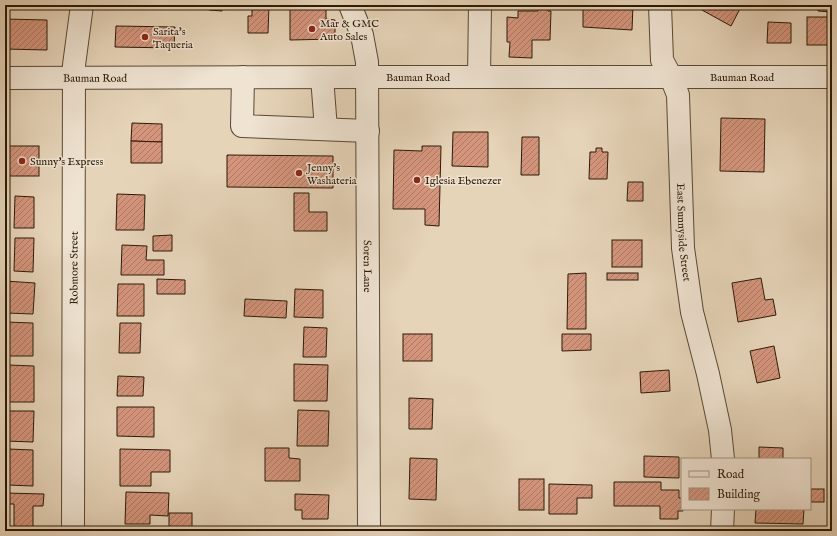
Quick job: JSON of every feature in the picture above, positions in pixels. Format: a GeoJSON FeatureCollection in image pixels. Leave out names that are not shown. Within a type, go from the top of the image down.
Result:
{"type":"FeatureCollection","features":[{"type":"Feature","properties":{"kind":"street","name":"Robmore Street"},"geometry":{"type":"LineString","coordinates":[[73,531],[75,57],[82,5]]}},
{"type":"Feature","properties":{"kind":"street","name":"Soren Lane"},"geometry":{"type":"LineString","coordinates":[[350,5],[362,35],[367,62],[369,531]]}},
{"type":"Feature","properties":{"kind":"street"},"geometry":{"type":"LineString","coordinates":[[479,77],[480,5]]}},
{"type":"Feature","properties":{"kind":"street","name":"East Sunnyside Street"},"geometry":{"type":"LineString","coordinates":[[660,5],[662,60],[678,95],[682,248],[692,312],[708,374],[720,430],[723,458]]}},
{"type":"Feature","properties":{"kind":"street"},"geometry":{"type":"LineString","coordinates":[[243,77],[242,126],[368,131]]}},
{"type":"Feature","properties":{"kind":"street"},"geometry":{"type":"LineString","coordinates":[[322,77],[326,129]]}},
{"type":"Feature","properties":{"kind":"street","name":"Bauman Road"},"geometry":{"type":"LineString","coordinates":[[5,78],[832,77]]}},
{"type":"Feature","properties":{"kind":"street"},"geometry":{"type":"LineString","coordinates":[[722,531],[723,510]]}},
{"type":"Feature","properties":{"kind":"building"},"geometry":{"type":"Polygon","coordinates":[[[209,5],[222,5],[222,11],[209,10],[209,5]]]}},
{"type":"Feature","properties":{"kind":"building"},"geometry":{"type":"Polygon","coordinates":[[[252,5],[269,5],[268,33],[248,33],[248,16],[252,16],[252,5]]]}},
{"type":"Feature","properties":{"kind":"building","name":"Mar & GMC Auto Sales"},"geometry":{"type":"Polygon","coordinates":[[[276,5],[326,5],[326,19],[335,20],[335,39],[290,40],[290,6],[276,5]]]}},
{"type":"Feature","properties":{"kind":"building"},"geometry":{"type":"Polygon","coordinates":[[[538,5],[548,5],[548,11],[551,11],[550,40],[532,40],[532,58],[509,57],[510,42],[507,42],[507,17],[518,18],[518,11],[538,11],[538,5]]]}},
{"type":"Feature","properties":{"kind":"building"},"geometry":{"type":"Polygon","coordinates":[[[583,5],[633,5],[632,30],[583,27],[583,5]]]}},
{"type":"Feature","properties":{"kind":"building"},"geometry":{"type":"Polygon","coordinates":[[[705,5],[742,5],[731,26],[702,10],[705,5]]]}},
{"type":"Feature","properties":{"kind":"building"},"geometry":{"type":"Polygon","coordinates":[[[819,5],[832,5],[832,12],[818,11],[819,5]]]}},
{"type":"Feature","properties":{"kind":"building"},"geometry":{"type":"Polygon","coordinates":[[[807,17],[832,17],[832,45],[807,45],[807,17]]]}},
{"type":"Feature","properties":{"kind":"building"},"geometry":{"type":"Polygon","coordinates":[[[5,19],[47,20],[47,50],[5,49],[5,19]]]}},
{"type":"Feature","properties":{"kind":"building"},"geometry":{"type":"Polygon","coordinates":[[[768,22],[791,23],[791,43],[767,43],[768,22]]]}},
{"type":"Feature","properties":{"kind":"building","name":"Sarita's Taqueria"},"geometry":{"type":"Polygon","coordinates":[[[116,26],[175,27],[174,48],[115,47],[116,26]]]}},
{"type":"Feature","properties":{"kind":"building"},"geometry":{"type":"Polygon","coordinates":[[[5,106],[7,106],[8,119],[5,120],[5,106]]]}},
{"type":"Feature","properties":{"kind":"building"},"geometry":{"type":"Polygon","coordinates":[[[721,118],[765,119],[764,172],[720,171],[721,118]]]}},
{"type":"Feature","properties":{"kind":"building"},"geometry":{"type":"Polygon","coordinates":[[[132,123],[162,124],[162,142],[131,141],[132,123]]]}},
{"type":"Feature","properties":{"kind":"building"},"geometry":{"type":"Polygon","coordinates":[[[453,132],[488,132],[488,167],[452,166],[453,132]]]}},
{"type":"Feature","properties":{"kind":"building"},"geometry":{"type":"Polygon","coordinates":[[[522,137],[539,137],[539,175],[521,175],[522,137]]]}},
{"type":"Feature","properties":{"kind":"building"},"geometry":{"type":"Polygon","coordinates":[[[131,141],[162,142],[162,163],[131,163],[131,141]]]}},
{"type":"Feature","properties":{"kind":"building","name":"Sunny's Express"},"geometry":{"type":"Polygon","coordinates":[[[5,146],[39,146],[39,176],[5,176],[5,146]]]}},
{"type":"Feature","properties":{"kind":"building","name":"Iglesia Ebenezer"},"geometry":{"type":"Polygon","coordinates":[[[422,146],[441,146],[439,226],[425,225],[425,209],[393,209],[394,150],[422,151],[422,146]]]}},
{"type":"Feature","properties":{"kind":"building"},"geometry":{"type":"Polygon","coordinates":[[[596,148],[602,148],[602,152],[608,152],[607,179],[589,179],[590,152],[596,152],[596,148]]]}},
{"type":"Feature","properties":{"kind":"building"},"geometry":{"type":"Polygon","coordinates":[[[227,155],[333,156],[333,188],[227,187],[227,155]]]}},
{"type":"Feature","properties":{"kind":"building"},"geometry":{"type":"Polygon","coordinates":[[[628,182],[643,182],[643,201],[627,201],[628,182]]]}},
{"type":"Feature","properties":{"kind":"building"},"geometry":{"type":"Polygon","coordinates":[[[294,193],[309,193],[309,212],[327,212],[327,231],[294,231],[294,193]]]}},
{"type":"Feature","properties":{"kind":"building"},"geometry":{"type":"Polygon","coordinates":[[[117,194],[145,195],[144,230],[116,230],[117,194]]]}},
{"type":"Feature","properties":{"kind":"building"},"geometry":{"type":"Polygon","coordinates":[[[15,196],[34,197],[34,228],[14,228],[15,196]]]}},
{"type":"Feature","properties":{"kind":"building"},"geometry":{"type":"Polygon","coordinates":[[[172,235],[172,251],[153,251],[153,236],[172,235]]]}},
{"type":"Feature","properties":{"kind":"building"},"geometry":{"type":"Polygon","coordinates":[[[15,238],[34,238],[33,272],[14,271],[15,238]]]}},
{"type":"Feature","properties":{"kind":"building"},"geometry":{"type":"Polygon","coordinates":[[[612,240],[642,240],[642,267],[612,267],[612,240]]]}},
{"type":"Feature","properties":{"kind":"building"},"geometry":{"type":"Polygon","coordinates":[[[122,245],[147,246],[146,260],[164,260],[164,275],[121,275],[122,245]]]}},
{"type":"Feature","properties":{"kind":"building"},"geometry":{"type":"Polygon","coordinates":[[[586,273],[586,329],[567,329],[568,274],[586,273]]]}},
{"type":"Feature","properties":{"kind":"building"},"geometry":{"type":"Polygon","coordinates":[[[607,273],[638,273],[638,280],[607,280],[607,273]]]}},
{"type":"Feature","properties":{"kind":"building"},"geometry":{"type":"Polygon","coordinates":[[[761,278],[765,300],[773,299],[776,315],[738,322],[732,283],[761,278]]]}},
{"type":"Feature","properties":{"kind":"building"},"geometry":{"type":"Polygon","coordinates":[[[157,279],[185,280],[185,294],[157,294],[157,279]]]}},
{"type":"Feature","properties":{"kind":"building"},"geometry":{"type":"Polygon","coordinates":[[[5,281],[35,283],[33,314],[6,313],[7,294],[5,294],[5,281]]]}},
{"type":"Feature","properties":{"kind":"building"},"geometry":{"type":"Polygon","coordinates":[[[118,284],[144,284],[144,316],[117,316],[118,284]]]}},
{"type":"Feature","properties":{"kind":"building"},"geometry":{"type":"Polygon","coordinates":[[[295,289],[323,290],[323,318],[294,317],[295,289]]]}},
{"type":"Feature","properties":{"kind":"building"},"geometry":{"type":"Polygon","coordinates":[[[245,299],[287,301],[286,318],[244,316],[245,299]]]}},
{"type":"Feature","properties":{"kind":"building"},"geometry":{"type":"Polygon","coordinates":[[[5,322],[33,323],[33,356],[5,356],[5,322]]]}},
{"type":"Feature","properties":{"kind":"building"},"geometry":{"type":"Polygon","coordinates":[[[120,323],[141,323],[140,353],[119,353],[120,323]]]}},
{"type":"Feature","properties":{"kind":"building"},"geometry":{"type":"Polygon","coordinates":[[[304,327],[327,328],[326,357],[303,357],[304,327]]]}},
{"type":"Feature","properties":{"kind":"building"},"geometry":{"type":"Polygon","coordinates":[[[403,334],[432,334],[432,361],[403,361],[403,334]]]}},
{"type":"Feature","properties":{"kind":"building"},"geometry":{"type":"Polygon","coordinates":[[[562,334],[591,334],[591,350],[562,351],[562,334]]]}},
{"type":"Feature","properties":{"kind":"building"},"geometry":{"type":"Polygon","coordinates":[[[774,346],[780,378],[757,383],[750,351],[774,346]]]}},
{"type":"Feature","properties":{"kind":"building"},"geometry":{"type":"Polygon","coordinates":[[[294,364],[328,365],[327,401],[294,401],[294,364]]]}},
{"type":"Feature","properties":{"kind":"building"},"geometry":{"type":"Polygon","coordinates":[[[9,365],[34,366],[34,402],[5,402],[5,374],[9,374],[9,365]]]}},
{"type":"Feature","properties":{"kind":"building"},"geometry":{"type":"Polygon","coordinates":[[[669,370],[670,391],[641,393],[640,372],[669,370]]]}},
{"type":"Feature","properties":{"kind":"building"},"geometry":{"type":"Polygon","coordinates":[[[118,376],[144,377],[143,396],[117,396],[118,376]]]}},
{"type":"Feature","properties":{"kind":"building"},"geometry":{"type":"Polygon","coordinates":[[[409,398],[433,399],[432,429],[409,429],[409,398]]]}},
{"type":"Feature","properties":{"kind":"building"},"geometry":{"type":"Polygon","coordinates":[[[117,407],[154,407],[154,437],[117,436],[117,407]]]}},
{"type":"Feature","properties":{"kind":"building"},"geometry":{"type":"Polygon","coordinates":[[[298,410],[329,411],[328,446],[297,446],[298,410]]]}},
{"type":"Feature","properties":{"kind":"building"},"geometry":{"type":"Polygon","coordinates":[[[5,411],[34,411],[33,442],[5,441],[5,411]]]}},
{"type":"Feature","properties":{"kind":"building"},"geometry":{"type":"Polygon","coordinates":[[[759,447],[783,448],[783,458],[759,458],[759,447]]]}},
{"type":"Feature","properties":{"kind":"building"},"geometry":{"type":"Polygon","coordinates":[[[265,448],[289,448],[289,458],[300,459],[300,481],[265,481],[265,448]]]}},
{"type":"Feature","properties":{"kind":"building"},"geometry":{"type":"Polygon","coordinates":[[[8,449],[33,450],[33,486],[8,485],[8,449]]]}},
{"type":"Feature","properties":{"kind":"building"},"geometry":{"type":"Polygon","coordinates":[[[120,449],[170,450],[170,472],[151,472],[151,486],[120,486],[120,449]]]}},
{"type":"Feature","properties":{"kind":"building"},"geometry":{"type":"Polygon","coordinates":[[[644,456],[679,457],[679,478],[644,477],[644,456]]]}},
{"type":"Feature","properties":{"kind":"building"},"geometry":{"type":"Polygon","coordinates":[[[410,458],[437,459],[436,500],[409,499],[410,458]]]}},
{"type":"Feature","properties":{"kind":"building"},"geometry":{"type":"Polygon","coordinates":[[[519,479],[544,479],[544,510],[519,510],[519,479]]]}},
{"type":"Feature","properties":{"kind":"building"},"geometry":{"type":"Polygon","coordinates":[[[614,482],[661,482],[661,490],[679,490],[681,510],[683,511],[678,511],[678,519],[660,519],[660,506],[614,506],[614,482]]]}},
{"type":"Feature","properties":{"kind":"building"},"geometry":{"type":"Polygon","coordinates":[[[549,484],[592,485],[592,498],[577,498],[577,514],[549,514],[549,484]]]}},
{"type":"Feature","properties":{"kind":"building"},"geometry":{"type":"Polygon","coordinates":[[[811,489],[824,489],[824,502],[811,502],[811,489]]]}},
{"type":"Feature","properties":{"kind":"building"},"geometry":{"type":"Polygon","coordinates":[[[126,492],[169,493],[168,516],[150,515],[150,524],[125,524],[126,492]]]}},
{"type":"Feature","properties":{"kind":"building"},"geometry":{"type":"Polygon","coordinates":[[[5,493],[44,494],[43,506],[33,506],[33,529],[14,528],[14,504],[5,504],[5,493]]]}},
{"type":"Feature","properties":{"kind":"building"},"geometry":{"type":"Polygon","coordinates":[[[295,494],[329,495],[328,519],[302,519],[302,510],[295,510],[295,494]]]}},
{"type":"Feature","properties":{"kind":"building"},"geometry":{"type":"Polygon","coordinates":[[[756,510],[804,510],[803,524],[755,523],[756,510]]]}},
{"type":"Feature","properties":{"kind":"building"},"geometry":{"type":"Polygon","coordinates":[[[169,513],[192,513],[192,530],[169,530],[169,513]]]}},
{"type":"Feature","properties":{"kind":"building"},"geometry":{"type":"Polygon","coordinates":[[[559,529],[583,530],[583,531],[559,531],[559,529]]]}},
{"type":"Feature","properties":{"kind":"place","name":"Mar & GMC Auto Sales"},"geometry":{"type":"Point","coordinates":[312,29]}},
{"type":"Feature","properties":{"kind":"place","name":"Sarita's Taqueria"},"geometry":{"type":"Point","coordinates":[145,37]}},
{"type":"Feature","properties":{"kind":"place","name":"Sunny's Express"},"geometry":{"type":"Point","coordinates":[22,161]}},
{"type":"Feature","properties":{"kind":"place","name":"Jenny's Washateria"},"geometry":{"type":"Point","coordinates":[299,173]}},
{"type":"Feature","properties":{"kind":"place","name":"Iglesia Ebenezer"},"geometry":{"type":"Point","coordinates":[417,180]}}]}
